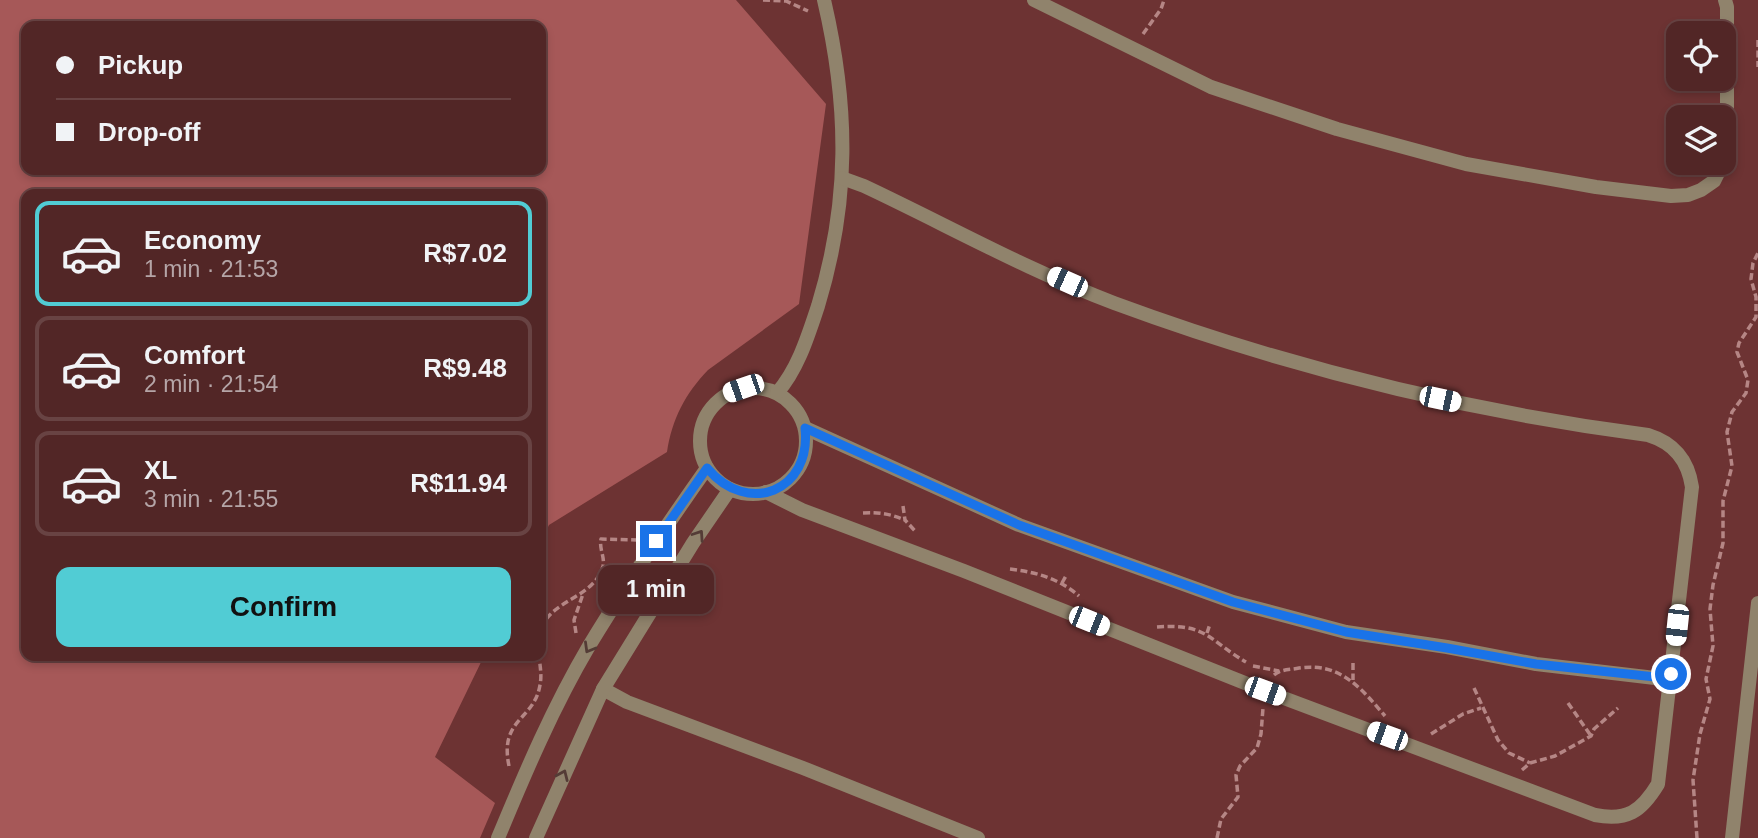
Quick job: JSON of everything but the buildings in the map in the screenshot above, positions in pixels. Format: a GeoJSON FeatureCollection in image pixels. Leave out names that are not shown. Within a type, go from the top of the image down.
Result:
{"type":"FeatureCollection","features":[{"type":"Feature","properties":{"kind":"street"},"geometry":{"type":"LineString","coordinates":[[777,393],[790,375],[804,346],[826,279],[838,227],[842,178],[842,99],[824,0]]}},
{"type":"Feature","properties":{"kind":"street"},"geometry":{"type":"LineString","coordinates":[[1034,0],[1222,91],[1348,133],[1466,164],[1596,187],[1671,196],[1688,195],[1702,190],[1714,181],[1717,175]]}},
{"type":"Feature","properties":{"kind":"street"},"geometry":{"type":"LineString","coordinates":[[1725,0],[1727,105]]}},
{"type":"Feature","properties":{"kind":"street"},"geometry":{"type":"LineString","coordinates":[[766,492],[810,513],[964,570],[1265,691],[1595,815],[1618,818],[1629,815],[1644,803],[1658,784],[1692,487],[1689,471],[1671,445],[1648,435],[1488,410],[1368,384],[1242,347],[1112,302],[842,178]]}},
{"type":"Feature","properties":{"kind":"street"},"geometry":{"type":"LineString","coordinates":[[760,387],[777,393],[789,401],[805,428],[806,441],[800,466],[782,485],[766,492],[748,494],[730,489],[717,480],[707,468],[701,452],[700,435],[704,418],[714,404],[727,393],[743,388],[760,387]]}},
{"type":"Feature","properties":{"kind":"street"},"geometry":{"type":"LineString","coordinates":[[805,428],[1019,525],[1233,602],[1346,632],[1536,664],[1655,677],[1671,674]]}},
{"type":"Feature","properties":{"kind":"street"},"geometry":{"type":"LineString","coordinates":[[498,838],[548,723],[589,647],[656,541],[707,468]]}},
{"type":"Feature","properties":{"kind":"street"},"geometry":{"type":"LineString","coordinates":[[536,838],[603,689],[693,543],[730,489]]}},
{"type":"Feature","properties":{"kind":"street"},"geometry":{"type":"LineString","coordinates":[[1732,838],[1758,603]]}},
{"type":"Feature","properties":{"kind":"street"},"geometry":{"type":"LineString","coordinates":[[603,689],[627,702],[978,838]]}},
{"type":"Feature","properties":{"kind":"path"},"geometry":{"type":"LineString","coordinates":[[763,0],[786,1],[830,25]]}},
{"type":"Feature","properties":{"kind":"path"},"geometry":{"type":"LineString","coordinates":[[1138,51],[1143,34],[1161,9],[1164,0]]}},
{"type":"Feature","properties":{"kind":"path"},"geometry":{"type":"LineString","coordinates":[[1758,40],[1758,67]]}},
{"type":"Feature","properties":{"kind":"path"},"geometry":{"type":"LineString","coordinates":[[1697,838],[1693,780],[1698,745],[1710,699],[1706,679],[1713,646],[1710,609],[1723,543],[1723,501],[1732,466],[1727,432],[1732,412],[1746,393],[1748,380],[1737,352],[1739,343],[1756,317],[1756,297],[1751,273],[1758,253]]}},
{"type":"Feature","properties":{"kind":"path"},"geometry":{"type":"LineString","coordinates":[[862,513],[892,514],[905,520]]}},
{"type":"Feature","properties":{"kind":"path"},"geometry":{"type":"LineString","coordinates":[[589,647],[581,642],[575,631],[574,620],[578,604],[585,591],[598,577],[603,565],[601,539],[656,541]]}},
{"type":"Feature","properties":{"kind":"path"},"geometry":{"type":"LineString","coordinates":[[1062,583],[1067,574]]}},
{"type":"Feature","properties":{"kind":"path"},"geometry":{"type":"LineString","coordinates":[[546,621],[552,612],[585,591]]}},
{"type":"Feature","properties":{"kind":"path"},"geometry":{"type":"LineString","coordinates":[[1207,633],[1210,624]]}},
{"type":"Feature","properties":{"kind":"path"},"geometry":{"type":"LineString","coordinates":[[518,790],[510,773],[507,741],[511,729],[536,698],[540,685],[539,661]]}},
{"type":"Feature","properties":{"kind":"path"},"geometry":{"type":"LineString","coordinates":[[1353,663],[1353,680]]}},
{"type":"Feature","properties":{"kind":"path"},"geometry":{"type":"LineString","coordinates":[[1474,688],[1481,708],[1504,747],[1509,753],[1530,763]]}},
{"type":"Feature","properties":{"kind":"path"},"geometry":{"type":"LineString","coordinates":[[1567,703],[1591,736]]}},
{"type":"Feature","properties":{"kind":"path"},"geometry":{"type":"LineString","coordinates":[[1426,740],[1433,732],[1463,714],[1481,708]]}},
{"type":"Feature","properties":{"kind":"path"},"geometry":{"type":"LineString","coordinates":[[1519,772],[1530,763],[1555,757],[1591,736],[1594,729],[1618,708]]}},
{"type":"Feature","properties":{"kind":"shaded area"},"geometry":{"type":"Polygon","coordinates":[[[0,0],[736,0],[826,104],[799,304],[708,370],[686,398],[676,418],[667,452],[549,525],[546,531],[546,189],[21,189],[21,661],[482,661],[435,757],[495,803],[480,838],[0,838],[0,0]]]}},
{"type":"Feature","properties":{"kind":"route"},"geometry":{"type":"LineString","coordinates":[[656,541],[707,468],[717,480],[739,492],[757,494],[782,485],[800,466],[806,441],[805,428],[1019,525],[1233,602],[1346,632],[1536,664],[1655,677],[1671,674]]}}]}
